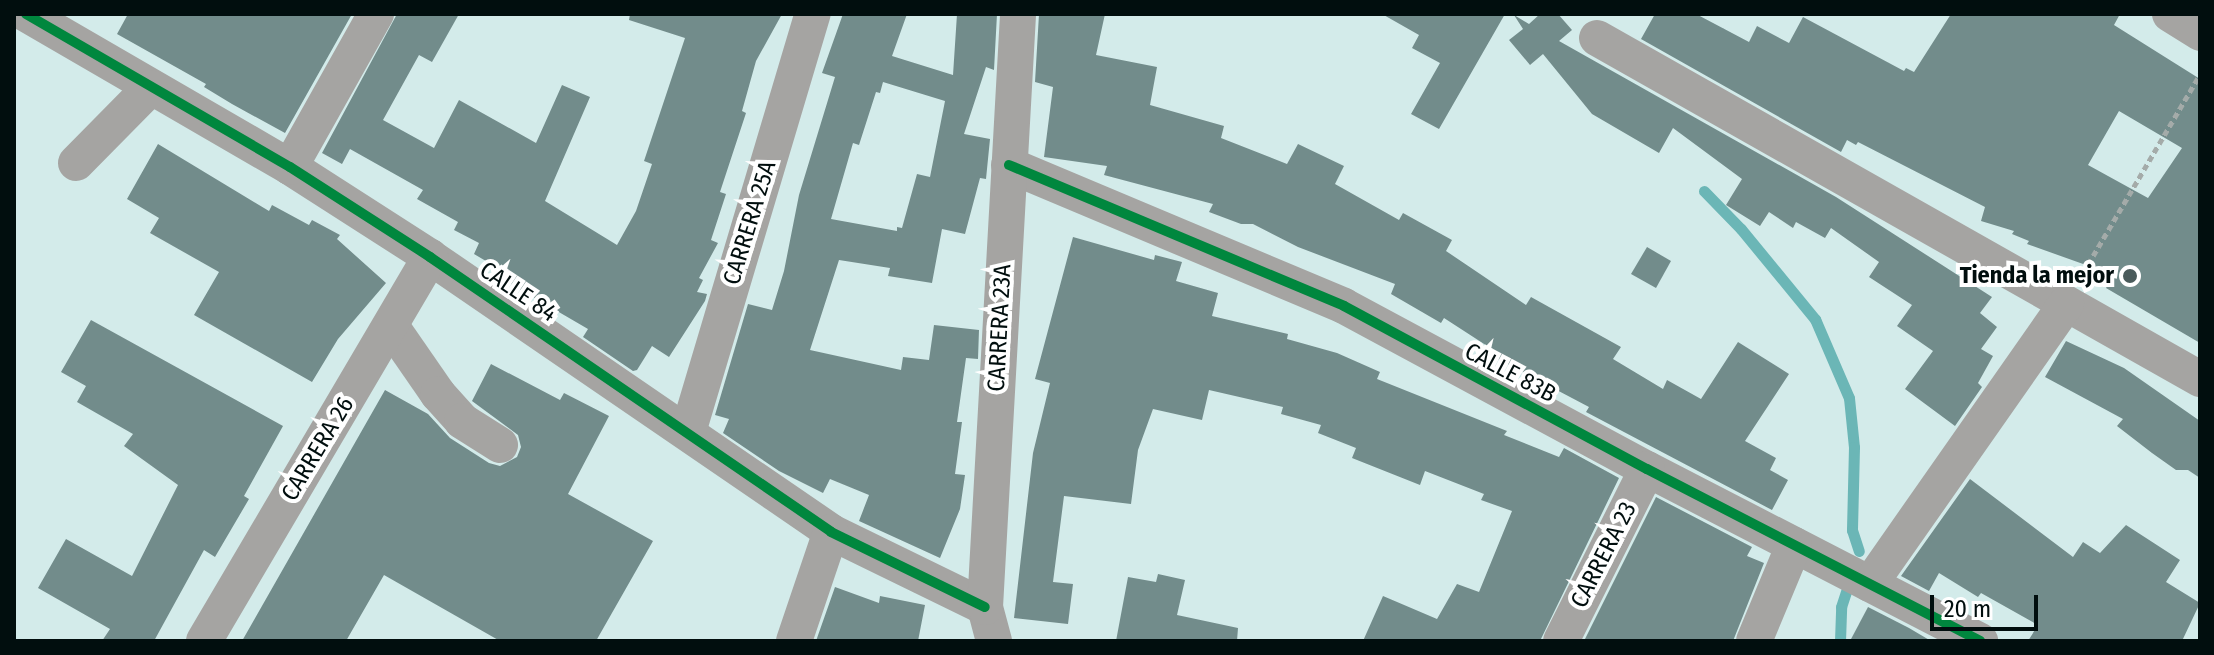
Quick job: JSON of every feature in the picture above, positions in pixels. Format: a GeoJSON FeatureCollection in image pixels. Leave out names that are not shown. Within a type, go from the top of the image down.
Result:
{"type":"FeatureCollection","features":[{"type":"Feature","properties":{"kind":"street","name":"CALLE 84"},"geometry":{"type":"LineString","coordinates":[[26,14],[290,167],[430,257],[831,532],[989,624]]}},
{"type":"Feature","properties":{"kind":"street"},"geometry":{"type":"LineString","coordinates":[[290,167],[376,14]]}},
{"type":"Feature","properties":{"kind":"street","name":"CARRERA 25A"},"geometry":{"type":"LineString","coordinates":[[688,432],[813,14]]}},
{"type":"Feature","properties":{"kind":"street","name":"CARRERA 23A"},"geometry":{"type":"LineString","coordinates":[[989,624],[1018,14]]}},
{"type":"Feature","properties":{"kind":"street"},"geometry":{"type":"LineString","coordinates":[[2170,14],[2200,33]]}},
{"type":"Feature","properties":{"kind":"street"},"geometry":{"type":"LineString","coordinates":[[1597,38],[2200,379]]}},
{"type":"Feature","properties":{"kind":"street"},"geometry":{"type":"LineString","coordinates":[[76,163],[150,88]]}},
{"type":"Feature","properties":{"kind":"street","name":"CALLE 83B"},"geometry":{"type":"LineString","coordinates":[[1009,165],[1344,306],[1857,578],[1960,636]]}},
{"type":"Feature","properties":{"kind":"street","name":"CARRERA 26"},"geometry":{"type":"LineString","coordinates":[[204,641],[430,257]]}},
{"type":"Feature","properties":{"kind":"street"},"geometry":{"type":"LineString","coordinates":[[1857,578],[2066,304]]}},
{"type":"Feature","properties":{"kind":"street"},"geometry":{"type":"LineString","coordinates":[[391,326],[438,394],[462,421],[500,445]]}},
{"type":"Feature","properties":{"kind":"street","name":"CARRERA 23"},"geometry":{"type":"LineString","coordinates":[[1561,641],[1647,469]]}},
{"type":"Feature","properties":{"kind":"street"},"geometry":{"type":"LineString","coordinates":[[794,641],[831,532]]}},
{"type":"Feature","properties":{"kind":"street"},"geometry":{"type":"LineString","coordinates":[[1754,641],[1794,545]]}},
{"type":"Feature","properties":{"kind":"path"},"geometry":{"type":"LineString","coordinates":[[2066,304],[2200,74]]}},
{"type":"Feature","properties":{"kind":"building"},"geometry":{"type":"Polygon","coordinates":[[[128,14],[352,14],[285,133],[117,34],[128,14]]]}},
{"type":"Feature","properties":{"kind":"building"},"geometry":{"type":"Polygon","coordinates":[[[397,14],[459,14],[432,62],[419,55],[383,120],[434,148],[459,100],[536,143],[562,85],[590,97],[545,201],[617,245],[636,211],[652,164],[644,161],[685,38],[629,20],[630,14],[782,14],[756,61],[742,111],[746,113],[720,192],[726,194],[711,240],[718,243],[699,278],[703,280],[697,292],[707,294],[705,301],[669,357],[652,346],[637,370],[633,371],[583,337],[588,329],[509,283],[513,277],[474,254],[479,243],[454,230],[458,222],[417,199],[423,190],[350,149],[342,164],[322,153],[397,14]]]}},
{"type":"Feature","properties":{"kind":"building"},"geometry":{"type":"Polygon","coordinates":[[[843,14],[907,14],[892,56],[953,75],[957,14],[997,14],[994,70],[986,67],[964,134],[990,139],[986,179],[980,178],[965,234],[942,229],[932,283],[888,276],[890,268],[839,260],[810,350],[901,370],[903,357],[929,360],[934,325],[979,330],[978,359],[966,358],[957,422],[962,422],[955,474],[965,475],[960,509],[940,558],[859,521],[869,495],[830,479],[823,493],[779,471],[723,433],[729,419],[715,415],[748,304],[772,310],[784,271],[799,195],[835,77],[822,73],[843,14]],[[883,82],[880,93],[876,92],[859,145],[853,143],[831,219],[897,231],[897,227],[902,228],[917,174],[930,177],[945,101],[883,82]]]}},
{"type":"Feature","properties":{"kind":"building"},"geometry":{"type":"Polygon","coordinates":[[[1039,14],[1105,14],[1096,55],[1157,67],[1150,105],[1224,126],[1221,138],[1287,164],[1298,144],[1344,166],[1335,184],[1399,220],[1403,213],[1452,240],[1446,251],[1526,305],[1531,297],[1621,347],[1613,359],[1663,389],[1667,380],[1701,399],[1738,342],[1789,374],[1745,441],[1776,458],[1770,470],[1788,480],[1772,510],[1586,412],[1589,407],[1496,358],[1498,353],[1444,318],[1441,323],[1391,294],[1395,284],[1298,247],[1253,224],[1241,224],[1209,212],[1213,204],[1104,175],[1107,166],[1044,157],[1053,87],[1035,82],[1039,14]]]}},
{"type":"Feature","properties":{"kind":"building"},"geometry":{"type":"Polygon","coordinates":[[[1382,14],[1505,14],[1439,129],[1411,114],[1440,63],[1412,48],[1419,35],[1382,14]]]}},
{"type":"Feature","properties":{"kind":"building"},"geometry":{"type":"Polygon","coordinates":[[[1540,14],[1558,14],[1572,30],[1559,41],[1836,197],[1992,297],[1980,313],[1997,327],[1981,349],[1993,356],[1978,383],[1982,387],[1955,426],[1905,389],[1933,351],[1897,326],[1912,305],[1869,277],[1879,262],[1831,228],[1825,238],[1796,222],[1793,228],[1769,212],[1760,226],[1726,205],[1742,179],[1673,128],[1659,153],[1592,114],[1543,54],[1530,65],[1509,40],[1523,29],[1514,15],[1529,24],[1540,14]]]}},
{"type":"Feature","properties":{"kind":"building"},"geometry":{"type":"Polygon","coordinates":[[[1655,14],[1696,14],[1749,42],[1757,26],[1789,43],[1803,17],[1904,71],[1906,68],[1914,72],[1951,14],[2120,14],[2114,25],[2200,79],[2200,343],[2106,288],[2114,275],[2027,244],[2029,241],[2012,234],[2014,231],[1981,221],[1985,207],[1858,142],[1856,145],[1847,140],[1841,152],[1641,39],[1655,14]],[[2119,111],[2088,165],[2148,198],[2182,148],[2119,111]]]}},
{"type":"Feature","properties":{"kind":"building"},"geometry":{"type":"Polygon","coordinates":[[[158,144],[269,211],[272,205],[309,225],[312,220],[340,235],[337,239],[386,283],[338,339],[312,382],[194,315],[219,272],[150,233],[159,218],[127,199],[158,144]]]}},
{"type":"Feature","properties":{"kind":"building"},"geometry":{"type":"Polygon","coordinates":[[[1073,237],[1154,260],[1155,255],[1182,262],[1176,281],[1218,293],[1212,316],[1288,334],[1287,339],[1337,353],[1380,372],[1377,379],[1507,431],[1504,435],[1559,457],[1564,448],[1619,478],[1540,641],[1363,641],[1383,596],[1437,619],[1457,584],[1479,592],[1512,511],[1481,500],[1484,494],[1425,471],[1420,485],[1352,458],[1356,448],[1318,433],[1321,425],[1281,414],[1283,407],[1209,390],[1202,420],[1153,409],[1138,450],[1131,504],[1064,496],[1053,582],[1073,584],[1068,624],[1014,618],[1033,453],[1050,383],[1035,379],[1073,237]]]}},
{"type":"Feature","properties":{"kind":"building"},"geometry":{"type":"Polygon","coordinates":[[[1647,247],[1671,261],[1656,288],[1631,274],[1647,247]]]}},
{"type":"Feature","properties":{"kind":"building"},"geometry":{"type":"Polygon","coordinates":[[[91,320],[283,426],[244,496],[249,499],[215,557],[204,550],[154,641],[102,641],[110,629],[38,588],[66,539],[132,576],[178,485],[124,446],[133,434],[77,402],[86,386],[61,372],[91,320]]]}},
{"type":"Feature","properties":{"kind":"building"},"geometry":{"type":"Polygon","coordinates":[[[2066,341],[2124,368],[2200,421],[2200,478],[2188,470],[2176,470],[2152,453],[2117,426],[2123,419],[2045,377],[2066,341]]]}},
{"type":"Feature","properties":{"kind":"building"},"geometry":{"type":"Polygon","coordinates":[[[491,364],[560,400],[564,393],[609,416],[568,494],[653,541],[596,641],[500,641],[384,575],[346,641],[242,641],[385,390],[428,414],[450,438],[489,463],[500,466],[517,457],[521,447],[518,435],[472,401],[491,364]]]}},
{"type":"Feature","properties":{"kind":"building"},"geometry":{"type":"Polygon","coordinates":[[[1970,479],[2073,557],[2083,542],[2100,553],[2126,525],[2180,560],[2166,582],[2200,603],[2182,641],[2028,641],[2038,625],[1981,593],[1978,597],[1939,573],[1929,591],[1901,576],[1970,479]]]}},
{"type":"Feature","properties":{"kind":"building"},"geometry":{"type":"Polygon","coordinates":[[[1656,497],[1752,547],[1747,556],[1764,563],[1733,641],[1584,641],[1656,497]]]}},
{"type":"Feature","properties":{"kind":"building"},"geometry":{"type":"Polygon","coordinates":[[[1158,574],[1185,580],[1177,615],[1238,628],[1237,641],[1116,641],[1128,577],[1156,582],[1158,574]]]}},
{"type":"Feature","properties":{"kind":"building"},"geometry":{"type":"Polygon","coordinates":[[[835,587],[879,603],[880,596],[925,605],[918,641],[816,641],[835,587]]]}},
{"type":"Feature","properties":{"kind":"building"},"geometry":{"type":"Polygon","coordinates":[[[1868,607],[1909,628],[1931,641],[1850,641],[1868,607]]]}},
{"type":"Feature","properties":{"kind":"waterway"},"geometry":{"type":"LineString","coordinates":[[1704,191],[1741,229],[1815,319],[1849,398],[1854,447],[1852,530],[1859,551]]}},
{"type":"Feature","properties":{"kind":"waterway"},"geometry":{"type":"LineString","coordinates":[[1840,641],[1841,607],[1847,589]]}},
{"type":"Feature","properties":{"kind":"cycle path"},"geometry":{"type":"LineString","coordinates":[[26,14],[290,167],[430,257],[831,532],[985,607]]}},
{"type":"Feature","properties":{"kind":"cycle path"},"geometry":{"type":"LineString","coordinates":[[1009,165],[1344,306],[1647,469],[1980,641]]}},
{"type":"Feature","properties":{"kind":"place","name":"Tienda la mejor"},"geometry":{"type":"Point","coordinates":[2130,276]}}]}
